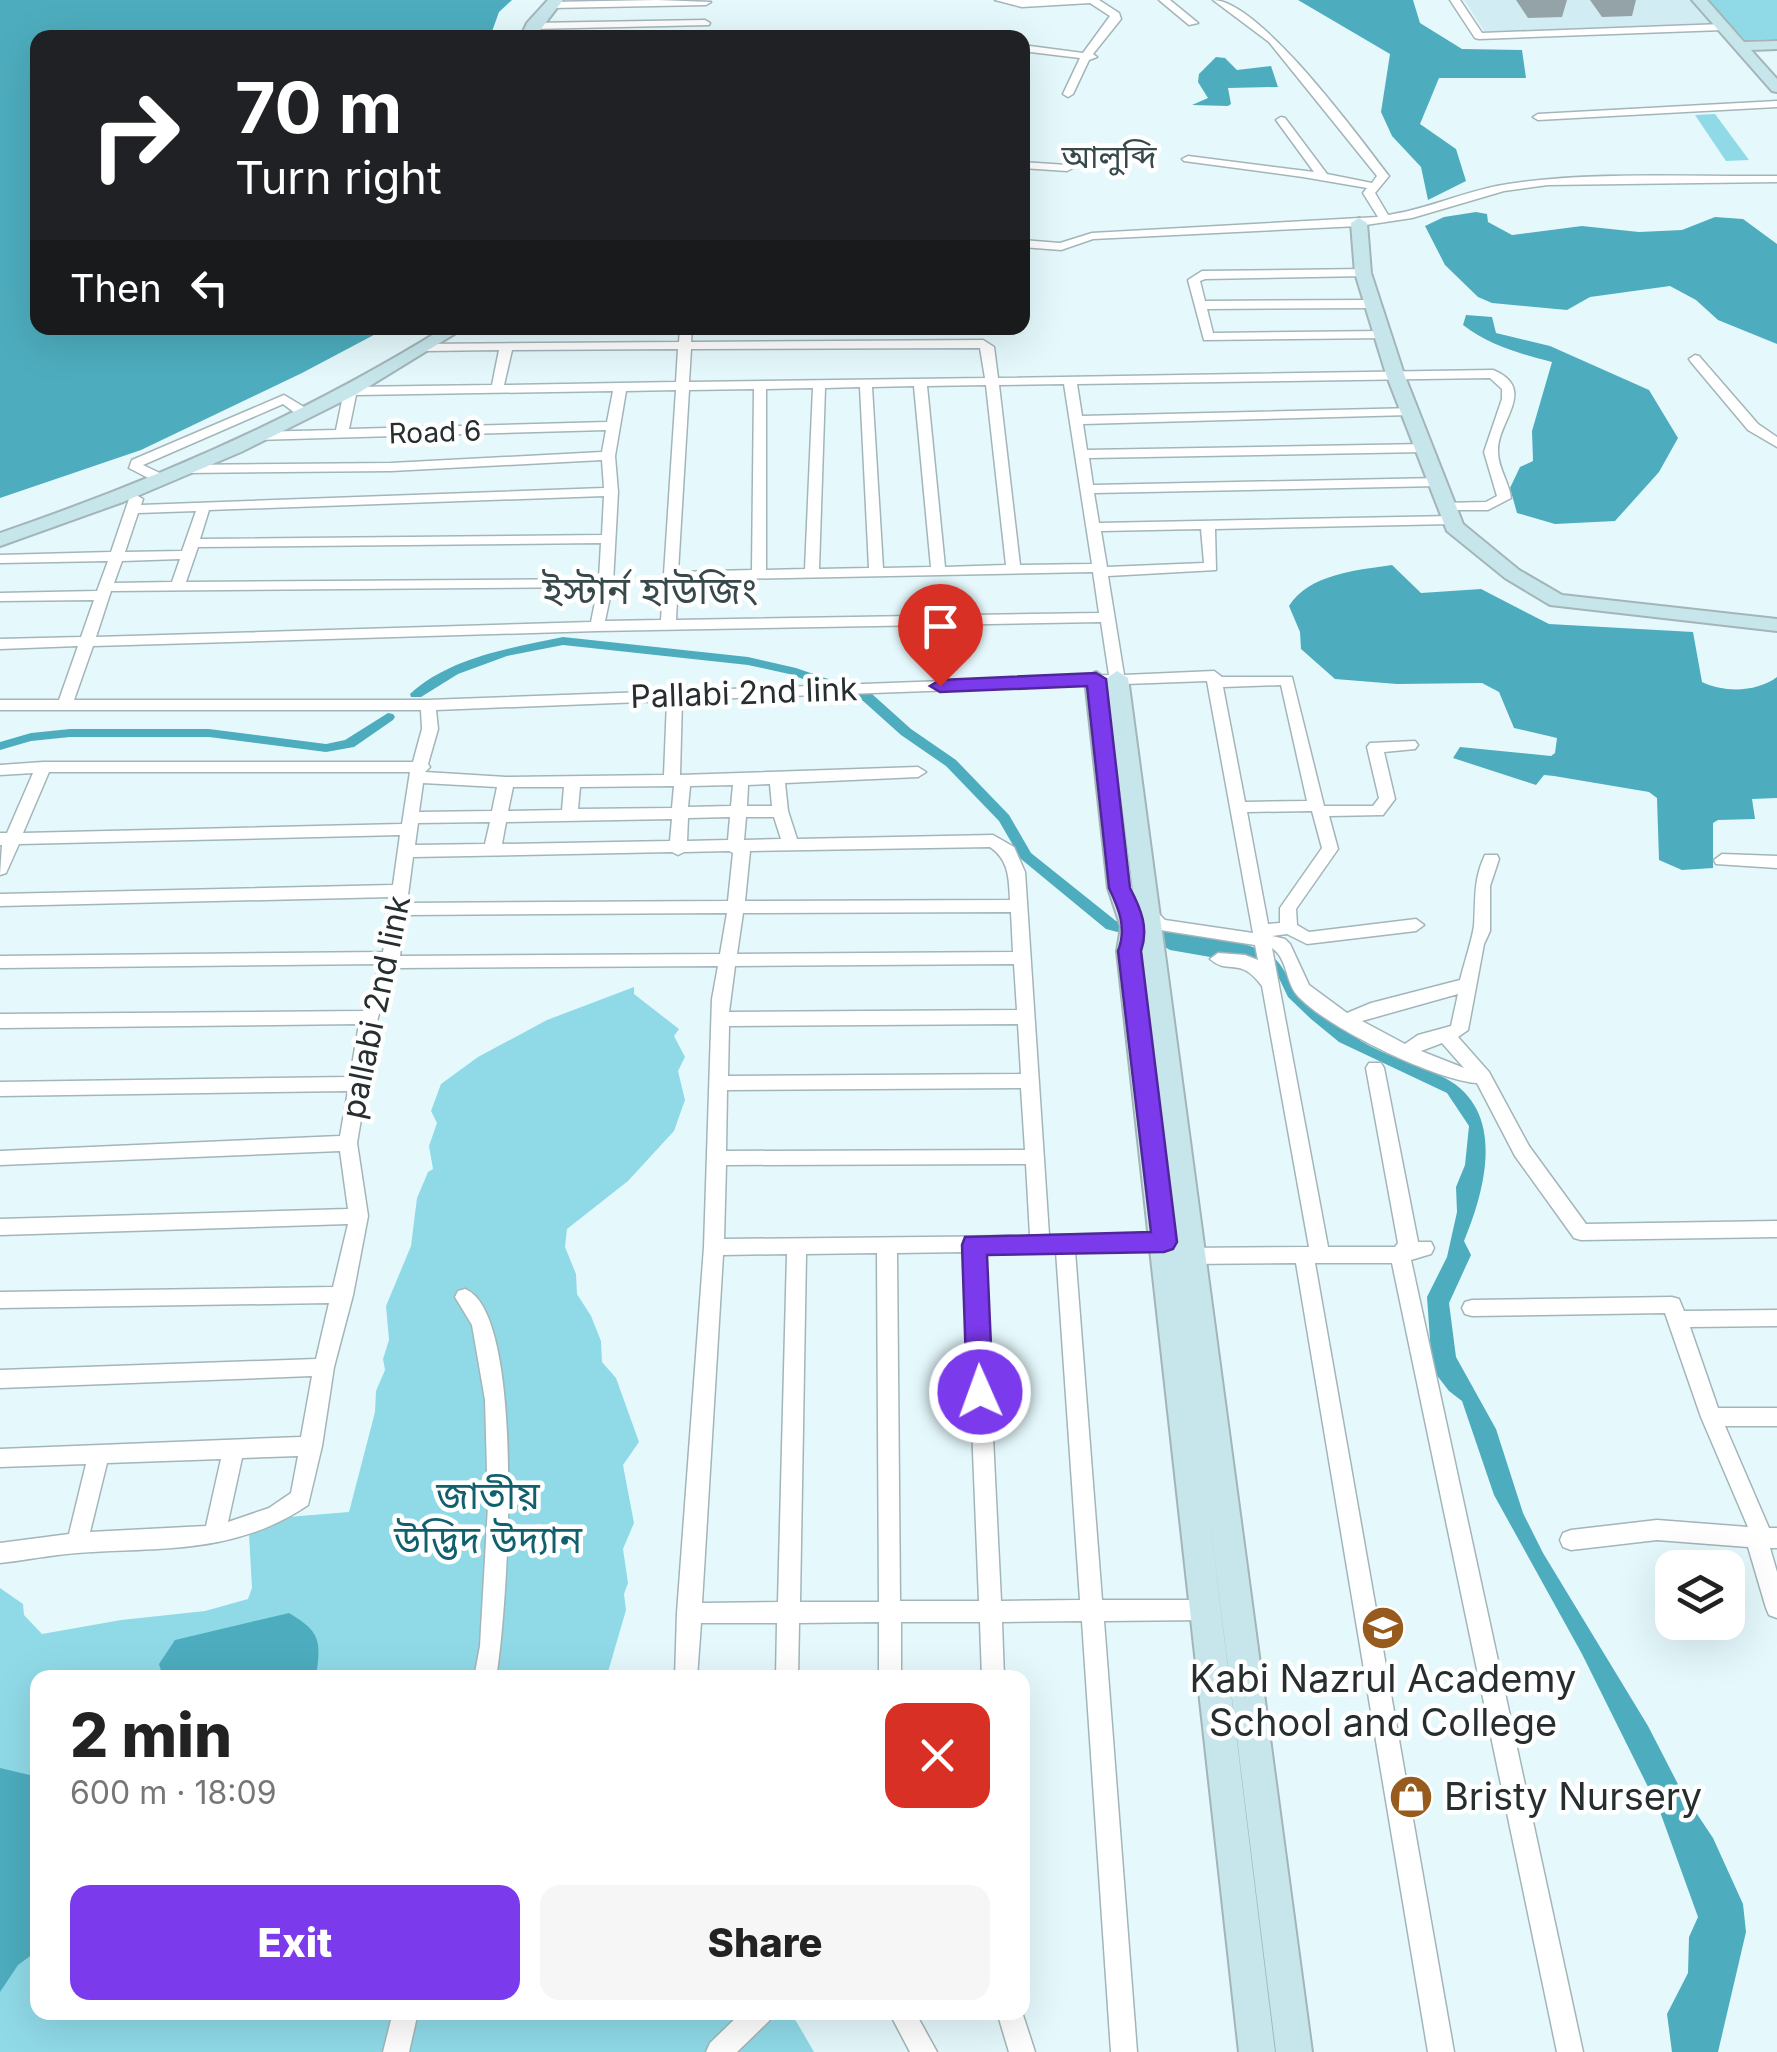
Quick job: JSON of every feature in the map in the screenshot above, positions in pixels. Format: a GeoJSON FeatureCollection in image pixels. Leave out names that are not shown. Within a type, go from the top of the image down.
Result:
{"type":"FeatureCollection","features":[{"type":"Feature","properties":{"kind":"street"},"geometry":{"type":"LineString","coordinates":[[1000,0],[1022,4],[1092,0],[1116,19],[1088,48],[1089,56],[1068,94]]}},
{"type":"Feature","properties":{"kind":"street"},"geometry":{"type":"LineString","coordinates":[[1164,0],[1193,23]]}},
{"type":"Feature","properties":{"kind":"street"},"geometry":{"type":"LineString","coordinates":[[1218,0],[1273,40],[1383,176],[1372,186],[1371,200],[1385,219]]}},
{"type":"Feature","properties":{"kind":"street"},"geometry":{"type":"LineString","coordinates":[[1455,0],[1480,36],[1723,27]]}},
{"type":"Feature","properties":{"kind":"street"},"geometry":{"type":"LineString","coordinates":[[1699,0],[1777,88]]}},
{"type":"Feature","properties":{"kind":"street"},"geometry":{"type":"LineString","coordinates":[[532,30],[554,2],[706,1],[705,30]]}},
{"type":"Feature","properties":{"kind":"street"},"geometry":{"type":"LineString","coordinates":[[569,30],[705,23]]}},
{"type":"Feature","properties":{"kind":"street"},"geometry":{"type":"LineString","coordinates":[[1740,46],[1777,45]]}},
{"type":"Feature","properties":{"kind":"street"},"geometry":{"type":"LineString","coordinates":[[1030,49],[1089,56]]}},
{"type":"Feature","properties":{"kind":"street"},"geometry":{"type":"LineString","coordinates":[[1538,117],[1777,104]]}},
{"type":"Feature","properties":{"kind":"street"},"geometry":{"type":"LineString","coordinates":[[1281,120],[1322,175]]}},
{"type":"Feature","properties":{"kind":"street"},"geometry":{"type":"LineString","coordinates":[[1188,158],[1266,171],[1322,175],[1372,186]]}},
{"type":"Feature","properties":{"kind":"street"},"geometry":{"type":"LineString","coordinates":[[1030,166],[1067,168]]}},
{"type":"Feature","properties":{"kind":"street"},"geometry":{"type":"LineString","coordinates":[[1030,244],[1060,247],[1092,236],[1359,224],[1528,184],[1777,178]]}},
{"type":"Feature","properties":{"kind":"street"},"geometry":{"type":"LineString","coordinates":[[1359,224],[1363,273],[1395,374],[1451,518],[1512,574],[1557,601],[1777,625]]}},
{"type":"Feature","properties":{"kind":"street"},"geometry":{"type":"LineString","coordinates":[[1363,273],[1202,275],[1194,280],[1206,335],[1212,338],[1384,335]]}},
{"type":"Feature","properties":{"kind":"street"},"geometry":{"type":"LineString","coordinates":[[1200,304],[1373,304]]}},
{"type":"Feature","properties":{"kind":"street"},"geometry":{"type":"LineString","coordinates":[[0,540],[162,479],[350,391],[444,335]]}},
{"type":"Feature","properties":{"kind":"street"},"geometry":{"type":"LineString","coordinates":[[668,625],[686,335]]}},
{"type":"Feature","properties":{"kind":"street"},"geometry":{"type":"LineString","coordinates":[[426,347],[983,344],[988,346],[995,382],[1013,569]]}},
{"type":"Feature","properties":{"kind":"street"},"geometry":{"type":"LineString","coordinates":[[497,389],[506,348]]}},
{"type":"Feature","properties":{"kind":"street"},"geometry":{"type":"LineString","coordinates":[[1695,359],[1753,426],[1777,443]]}},
{"type":"Feature","properties":{"kind":"street"},"geometry":{"type":"LineString","coordinates":[[350,391],[1485,373],[1500,376],[1504,382],[1509,404],[1491,446],[1504,498],[1488,506],[1451,518],[1093,527]]}},
{"type":"Feature","properties":{"kind":"street"},"geometry":{"type":"LineString","coordinates":[[1070,381],[1107,617],[1106,678],[1140,932],[1207,1610],[1257,2052]]}},
{"type":"Feature","properties":{"kind":"street"},"geometry":{"type":"LineString","coordinates":[[920,384],[938,571]]}},
{"type":"Feature","properties":{"kind":"street"},"geometry":{"type":"LineString","coordinates":[[866,385],[876,572]]}},
{"type":"Feature","properties":{"kind":"street"},"geometry":{"type":"LineString","coordinates":[[759,574],[760,386]]}},
{"type":"Feature","properties":{"kind":"street"},"geometry":{"type":"LineString","coordinates":[[812,574],[819,386]]}},
{"type":"Feature","properties":{"kind":"street"},"geometry":{"type":"LineString","coordinates":[[598,626],[606,582],[608,456],[620,387]]}},
{"type":"Feature","properties":{"kind":"street"},"geometry":{"type":"LineString","coordinates":[[342,434],[350,391]]}},
{"type":"Feature","properties":{"kind":"street"},"geometry":{"type":"LineString","coordinates":[[162,479],[136,468],[137,464],[284,399],[304,413]]}},
{"type":"Feature","properties":{"kind":"street"},"geometry":{"type":"LineString","coordinates":[[1076,420],[1410,412]]}},
{"type":"Feature","properties":{"kind":"street","name":"Road 6"},"geometry":{"type":"LineString","coordinates":[[255,436],[614,426]]}},
{"type":"Feature","properties":{"kind":"street"},"geometry":{"type":"LineString","coordinates":[[1081,454],[1425,448]]}},
{"type":"Feature","properties":{"kind":"street"},"geometry":{"type":"LineString","coordinates":[[183,469],[391,467],[608,456]]}},
{"type":"Feature","properties":{"kind":"street"},"geometry":{"type":"LineString","coordinates":[[1087,489],[1438,482]]}},
{"type":"Feature","properties":{"kind":"street"},"geometry":{"type":"LineString","coordinates":[[66,705],[139,488]]}},
{"type":"Feature","properties":{"kind":"street"},"geometry":{"type":"LineString","coordinates":[[134,509],[610,492]]}},
{"type":"Feature","properties":{"kind":"street"},"geometry":{"type":"LineString","coordinates":[[178,586],[204,506]]}},
{"type":"Feature","properties":{"kind":"street"},"geometry":{"type":"LineString","coordinates":[[671,576],[1211,567],[1208,525]]}},
{"type":"Feature","properties":{"kind":"street"},"geometry":{"type":"LineString","coordinates":[[0,559],[118,556],[188,549],[606,538]]}},
{"type":"Feature","properties":{"kind":"street"},"geometry":{"type":"LineString","coordinates":[[0,597],[178,586],[606,582]]}},
{"type":"Feature","properties":{"kind":"street"},"geometry":{"type":"LineString","coordinates":[[0,644],[598,626],[1107,617]]}},
{"type":"Feature","properties":{"kind":"street","name":"Pallabi 2nd link"},"geometry":{"type":"LineString","coordinates":[[0,705],[428,706],[1106,678],[1214,676],[1215,682],[1288,680],[1318,808]]}},
{"type":"Feature","properties":{"kind":"street"},"geometry":{"type":"LineString","coordinates":[[1215,682],[1275,996],[1312,1255],[1441,2052]]}},
{"type":"Feature","properties":{"kind":"street"},"geometry":{"type":"LineString","coordinates":[[675,694],[681,814],[678,849]]}},
{"type":"Feature","properties":{"kind":"street","name":"pallabi 2nd link"},"geometry":{"type":"LineString","coordinates":[[0,1158],[348,1142],[368,1017],[390,960],[419,772],[430,729],[428,706]]}},
{"type":"Feature","properties":{"kind":"street"},"geometry":{"type":"LineString","coordinates":[[1239,807],[1377,812],[1386,799],[1375,747],[1410,745]]}},
{"type":"Feature","properties":{"kind":"street"},"geometry":{"type":"LineString","coordinates":[[0,869],[6,839],[42,767]]}},
{"type":"Feature","properties":{"kind":"street"},"geometry":{"type":"LineString","coordinates":[[0,770],[42,767],[419,772],[506,782],[741,780],[918,772]]}},
{"type":"Feature","properties":{"kind":"street"},"geometry":{"type":"LineString","coordinates":[[777,779],[780,812],[790,842]]}},
{"type":"Feature","properties":{"kind":"street"},"geometry":{"type":"LineString","coordinates":[[686,1670],[714,1247],[721,999],[736,906],[741,780]]}},
{"type":"Feature","properties":{"kind":"street"},"geometry":{"type":"LineString","coordinates":[[492,851],[506,782]]}},
{"type":"Feature","properties":{"kind":"street"},"geometry":{"type":"LineString","coordinates":[[570,815],[572,782]]}},
{"type":"Feature","properties":{"kind":"street"},"geometry":{"type":"LineString","coordinates":[[1289,928],[1288,908],[1330,849],[1318,808]]}},
{"type":"Feature","properties":{"kind":"street"},"geometry":{"type":"LineString","coordinates":[[6,839],[570,815],[780,812]]}},
{"type":"Feature","properties":{"kind":"street"},"geometry":{"type":"LineString","coordinates":[[543,850],[549,816]]}},
{"type":"Feature","properties":{"kind":"street"},"geometry":{"type":"LineString","coordinates":[[408,850],[678,849],[790,842],[993,841],[1008,851],[1017,872],[1040,1243]]}},
{"type":"Feature","properties":{"kind":"street"},"geometry":{"type":"LineString","coordinates":[[1407,1051],[1424,1040],[1459,1030],[1482,931],[1482,886],[1491,859]]}},
{"type":"Feature","properties":{"kind":"street"},"geometry":{"type":"LineString","coordinates":[[1722,860],[1777,862]]}},
{"type":"Feature","properties":{"kind":"street"},"geometry":{"type":"LineString","coordinates":[[0,900],[1018,906]]}},
{"type":"Feature","properties":{"kind":"street"},"geometry":{"type":"LineString","coordinates":[[1140,932],[1160,925],[1279,942],[1290,952],[1302,989],[1348,1020],[1463,1078],[1483,1077]]}},
{"type":"Feature","properties":{"kind":"street"},"geometry":{"type":"LineString","coordinates":[[1262,937],[1289,928],[1307,938],[1416,925]]}},
{"type":"Feature","properties":{"kind":"street"},"geometry":{"type":"LineString","coordinates":[[0,962],[1020,958]]}},
{"type":"Feature","properties":{"kind":"street"},"geometry":{"type":"LineString","coordinates":[[1218,959],[1252,964],[1264,972],[1275,996]]}},
{"type":"Feature","properties":{"kind":"street"},"geometry":{"type":"LineString","coordinates":[[1348,1020],[1467,985]]}},
{"type":"Feature","properties":{"kind":"street"},"geometry":{"type":"LineString","coordinates":[[1275,996],[1302,989]]}},
{"type":"Feature","properties":{"kind":"street"},"geometry":{"type":"LineString","coordinates":[[0,1021],[368,1017]]}},
{"type":"Feature","properties":{"kind":"street"},"geometry":{"type":"LineString","coordinates":[[723,1019],[1024,1017]]}},
{"type":"Feature","properties":{"kind":"street"},"geometry":{"type":"LineString","coordinates":[[1446,1036],[1483,1077],[1522,1151],[1581,1232],[1777,1229]]}},
{"type":"Feature","properties":{"kind":"street"},"geometry":{"type":"LineString","coordinates":[[1375,1068],[1408,1233],[1408,1245],[1400,1255]]}},
{"type":"Feature","properties":{"kind":"street"},"geometry":{"type":"LineString","coordinates":[[719,1082],[1028,1081]]}},
{"type":"Feature","properties":{"kind":"street"},"geometry":{"type":"LineString","coordinates":[[0,1089],[358,1084]]}},
{"type":"Feature","properties":{"kind":"street"},"geometry":{"type":"LineString","coordinates":[[0,1553],[77,1543],[214,1534],[280,1516],[302,1498],[324,1367],[359,1216],[348,1142]]}},
{"type":"Feature","properties":{"kind":"street"},"geometry":{"type":"LineString","coordinates":[[716,1158],[1033,1157]]}},
{"type":"Feature","properties":{"kind":"street"},"geometry":{"type":"LineString","coordinates":[[0,1228],[359,1216]]}},
{"type":"Feature","properties":{"kind":"street"},"geometry":{"type":"LineString","coordinates":[[1064,1243],[1124,2052]]}},
{"type":"Feature","properties":{"kind":"street"},"geometry":{"type":"LineString","coordinates":[[714,1247],[1064,1243],[1312,1255],[1400,1255],[1424,1248]]}},
{"type":"Feature","properties":{"kind":"street"},"geometry":{"type":"LineString","coordinates":[[974,1245],[992,1670]]}},
{"type":"Feature","properties":{"kind":"street"},"geometry":{"type":"LineString","coordinates":[[787,1670],[797,1246]]}},
{"type":"Feature","properties":{"kind":"street"},"geometry":{"type":"LineString","coordinates":[[887,1246],[890,1670]]}},
{"type":"Feature","properties":{"kind":"street"},"geometry":{"type":"LineString","coordinates":[[1173,1251],[1294,2052]]}},
{"type":"Feature","properties":{"kind":"street"},"geometry":{"type":"LineString","coordinates":[[1400,1255],[1570,2052]]}},
{"type":"Feature","properties":{"kind":"street"},"geometry":{"type":"LineString","coordinates":[[0,1300],[343,1295]]}},
{"type":"Feature","properties":{"kind":"street"},"geometry":{"type":"LineString","coordinates":[[466,1297],[482,1323],[494,1400],[499,1506],[486,1670]]}},
{"type":"Feature","properties":{"kind":"street"},"geometry":{"type":"LineString","coordinates":[[1472,1308],[1672,1306],[1711,1418],[1765,1538],[1777,1608]]}},
{"type":"Feature","properties":{"kind":"street"},"geometry":{"type":"LineString","coordinates":[[1677,1319],[1777,1318]]}},
{"type":"Feature","properties":{"kind":"street"},"geometry":{"type":"LineString","coordinates":[[0,1379],[324,1367]]}},
{"type":"Feature","properties":{"kind":"street"},"geometry":{"type":"LineString","coordinates":[[1711,1418],[1777,1417]]}},
{"type":"Feature","properties":{"kind":"street"},"geometry":{"type":"LineString","coordinates":[[0,1458],[312,1446]]}},
{"type":"Feature","properties":{"kind":"street"},"geometry":{"type":"LineString","coordinates":[[214,1534],[234,1449]]}},
{"type":"Feature","properties":{"kind":"street"},"geometry":{"type":"LineString","coordinates":[[77,1543],[98,1454]]}},
{"type":"Feature","properties":{"kind":"street"},"geometry":{"type":"LineString","coordinates":[[1571,1540],[1598,1540],[1620,1533],[1658,1530],[1765,1538]]}},
{"type":"Feature","properties":{"kind":"street"},"geometry":{"type":"LineString","coordinates":[[688,1613],[1207,1610]]}},
{"type":"Feature","properties":{"kind":"street"},"geometry":{"type":"LineString","coordinates":[[396,2052],[404,2020]]}},
{"type":"Feature","properties":{"kind":"street"},"geometry":{"type":"LineString","coordinates":[[719,2052],[752,2020]]}},
{"type":"Feature","properties":{"kind":"street"},"geometry":{"type":"LineString","coordinates":[[906,2020],[924,2052]]}},
{"type":"Feature","properties":{"kind":"street"},"geometry":{"type":"LineString","coordinates":[[1012,2020],[1022,2052]]}},
{"type":"Feature","properties":{"kind":"shaded area"},"geometry":{"type":"Polygon","coordinates":[[[0,0],[512,0],[499,12],[493,30],[30,30],[30,335],[374,335],[141,450],[0,498],[0,0]]]}},
{"type":"Feature","properties":{"kind":"shaded area"},"geometry":{"type":"Polygon","coordinates":[[[1298,0],[1413,0],[1420,23],[1462,49],[1522,50],[1526,78],[1439,78],[1420,124],[1456,149],[1466,181],[1428,200],[1421,167],[1392,136],[1381,112],[1390,54],[1298,0]]]}},
{"type":"Feature","properties":{"kind":"shaded area"},"geometry":{"type":"Polygon","coordinates":[[[1464,0],[1777,0],[1777,41],[1746,43],[1729,24],[1486,34],[1464,0]]]}},
{"type":"Feature","properties":{"kind":"shaded area"},"geometry":{"type":"Polygon","coordinates":[[[1216,57],[1225,58],[1237,70],[1271,66],[1278,87],[1228,88],[1228,106],[1192,105],[1208,98],[1198,82],[1199,74],[1216,57]]]}},
{"type":"Feature","properties":{"kind":"shaded area"},"geometry":{"type":"Polygon","coordinates":[[[1487,214],[1488,222],[1512,235],[1582,226],[1639,232],[1682,230],[1715,217],[1743,219],[1777,244],[1777,344],[1718,320],[1696,300],[1670,286],[1590,297],[1567,310],[1492,303],[1478,297],[1445,265],[1425,226],[1444,217],[1487,214]]]}},
{"type":"Feature","properties":{"kind":"shaded area"},"geometry":{"type":"Polygon","coordinates":[[[1466,315],[1492,317],[1496,333],[1550,346],[1649,390],[1678,438],[1659,472],[1615,521],[1555,524],[1517,513],[1510,488],[1520,467],[1533,461],[1532,431],[1552,362],[1484,338],[1463,325],[1466,315]]]}},
{"type":"Feature","properties":{"kind":"shaded area"},"geometry":{"type":"Polygon","coordinates":[[[1392,565],[1421,593],[1481,589],[1549,624],[1693,632],[1702,682],[1711,686],[1751,688],[1777,677],[1777,798],[1752,799],[1755,819],[1713,823],[1713,868],[1682,870],[1659,860],[1657,798],[1649,792],[1544,775],[1536,785],[1453,758],[1460,747],[1551,756],[1557,738],[1514,728],[1499,692],[1482,683],[1397,684],[1335,679],[1301,649],[1300,632],[1289,606],[1298,595],[1335,575],[1392,565]]]}},
{"type":"Feature","properties":{"kind":"shaded area"},"geometry":{"type":"Polygon","coordinates":[[[1164,929],[1262,951],[1277,961],[1296,989],[1327,1017],[1371,1047],[1445,1078],[1464,1092],[1477,1110],[1486,1153],[1479,1199],[1464,1241],[1471,1255],[1449,1303],[1456,1357],[1496,1429],[1523,1513],[1543,1553],[1713,1838],[1743,1904],[1746,1932],[1718,2052],[1672,2052],[1667,2014],[1688,1973],[1689,1937],[1698,1917],[1659,1809],[1582,1654],[1494,1495],[1462,1401],[1432,1369],[1427,1297],[1447,1257],[1469,1126],[1447,1093],[1339,1042],[1288,997],[1274,968],[1170,950],[1163,946],[1164,929]]]}},
{"type":"Feature","properties":{"kind":"shaded area"},"geometry":{"type":"Polygon","coordinates":[[[289,1613],[313,1632],[318,1646],[317,1670],[161,1670],[159,1664],[175,1640],[289,1613]]]}},
{"type":"Feature","properties":{"kind":"shaded area"},"geometry":{"type":"Polygon","coordinates":[[[0,1768],[30,1775],[30,1956],[18,1965],[0,1992],[0,1768]]]}},
{"type":"Feature","properties":{"kind":"green space"},"geometry":{"type":"Polygon","coordinates":[[[1708,0],[1777,0],[1777,39],[1745,40],[1708,0]]]}},
{"type":"Feature","properties":{"kind":"green space"},"geometry":{"type":"Polygon","coordinates":[[[1715,114],[1749,160],[1726,161],[1695,115],[1715,114]]]}},
{"type":"Feature","properties":{"kind":"green space","name":"জাতীয় উদ্ভিদ উদ্যান"},"geometry":{"type":"Polygon","coordinates":[[[634,987],[634,994],[679,1029],[674,1036],[685,1057],[678,1071],[685,1100],[674,1131],[628,1181],[567,1229],[565,1247],[576,1274],[577,1294],[591,1316],[601,1341],[602,1362],[616,1378],[639,1442],[623,1465],[634,1523],[623,1549],[628,1583],[624,1594],[626,1610],[609,1670],[30,1670],[30,2020],[795,2020],[814,2052],[0,2052],[0,1588],[23,1604],[24,1615],[42,1634],[205,1611],[248,1599],[252,1588],[249,1534],[263,1519],[349,1512],[375,1412],[376,1391],[385,1370],[383,1359],[389,1340],[386,1306],[411,1246],[417,1198],[433,1169],[429,1146],[437,1123],[431,1111],[441,1084],[478,1057],[547,1020],[634,987]]]}},
{"type":"Feature","properties":{"kind":"waterway"},"geometry":{"type":"LineString","coordinates":[[416,694],[454,671],[504,653],[563,641],[748,661],[792,671],[867,697],[906,732],[951,763],[1004,818],[1026,856],[1111,925],[1140,933]]}},
{"type":"Feature","properties":{"kind":"waterway"},"geometry":{"type":"LineString","coordinates":[[0,746],[31,737],[70,733],[209,733],[326,748],[349,744],[388,717]]}},
{"type":"Feature","properties":{"kind":"place","name":"Kabi Nazrul Academy School and College"},"geometry":{"type":"Point","coordinates":[1383,1628]}},
{"type":"Feature","properties":{"kind":"place","name":"Bristy Nursery"},"geometry":{"type":"Point","coordinates":[1411,1797]}},
{"type":"Feature","properties":{"kind":"district","name":"আলুব্দি"},"geometry":{"type":"Point","coordinates":[1109,157]}},
{"type":"Feature","properties":{"kind":"district","name":"ইস্টার্ন হাউজিং"},"geometry":{"type":"Point","coordinates":[650,591]}},
{"type":"Feature","properties":{"kind":"route"},"geometry":{"type":"LineString","coordinates":[[940,686],[1096,679],[1120,888],[1132,912],[1134,940],[1130,951],[1164,1242],[974,1245],[980,1392]]}}]}
